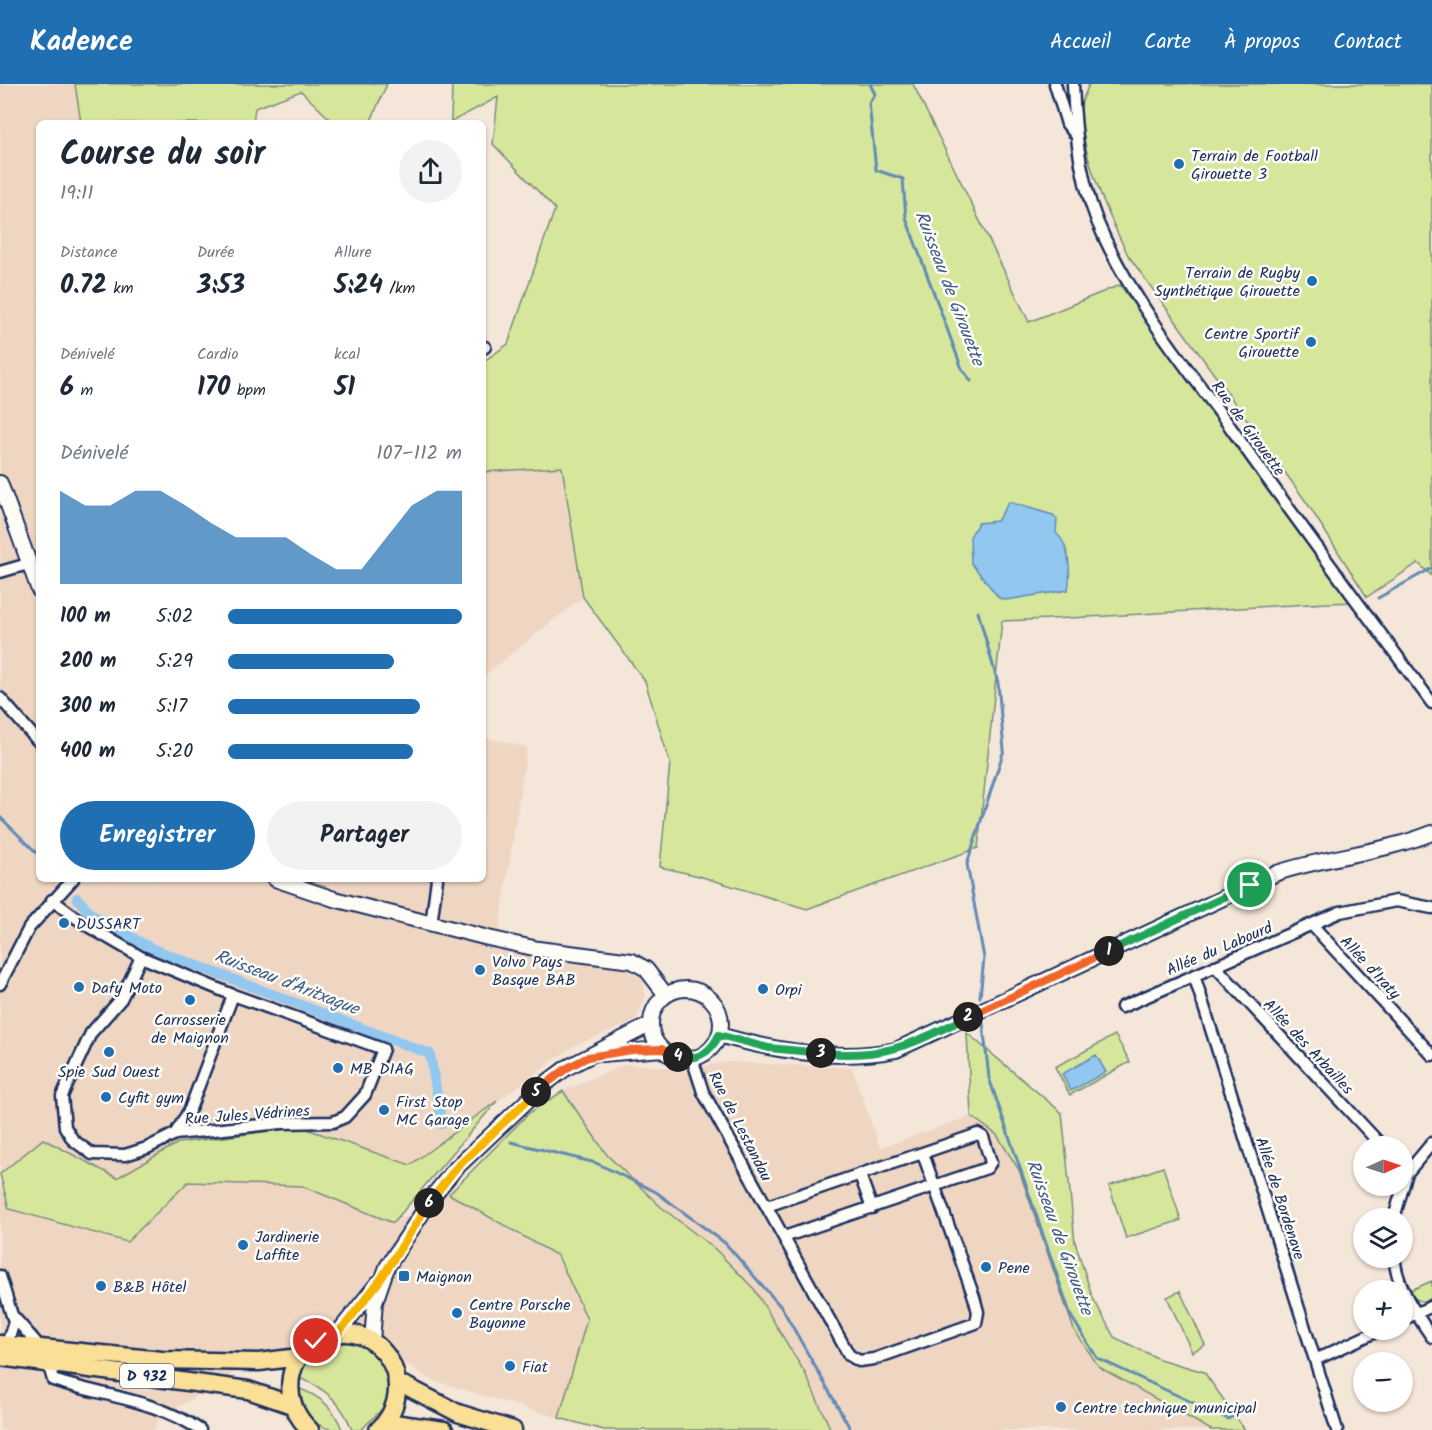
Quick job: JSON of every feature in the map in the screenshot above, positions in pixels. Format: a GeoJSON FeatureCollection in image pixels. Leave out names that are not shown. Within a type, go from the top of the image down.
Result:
{"type":"FeatureCollection","features":[{"type":"Feature","properties":{"kind":"main road"},"geometry":{"type":"LineString","coordinates":[[310,1430],[300,1421],[292,1405],[290,1382],[299,1357],[316,1341],[337,1334],[361,1336],[372,1341],[392,1362],[398,1385],[397,1398],[382,1426],[444,1430]]}},
{"type":"Feature","properties":{"kind":"main road","name":"D 932"},"geometry":{"type":"LineString","coordinates":[[2,1348],[248,1390],[292,1405]]}},
{"type":"Feature","properties":{"kind":"main road","name":"D 932"},"geometry":{"type":"LineString","coordinates":[[45,1356],[207,1362],[273,1362],[299,1357]]}},
{"type":"Feature","properties":{"kind":"main road"},"geometry":{"type":"LineString","coordinates":[[398,1385],[406,1386],[458,1413],[513,1430]]}},
{"type":"Feature","properties":{"kind":"street","name":"Rue de Girouette"},"geometry":{"type":"LineString","coordinates":[[1055,84],[1067,124],[1075,134],[1081,173],[1100,227],[1126,277],[1182,362],[1432,703]]}},
{"type":"Feature","properties":{"kind":"street"},"geometry":{"type":"LineString","coordinates":[[1073,84],[1075,134]]}},
{"type":"Feature","properties":{"kind":"street"},"geometry":{"type":"LineString","coordinates":[[0,483],[36,583]]}},
{"type":"Feature","properties":{"kind":"street"},"geometry":{"type":"LineString","coordinates":[[0,572],[28,564]]}},
{"type":"Feature","properties":{"kind":"street"},"geometry":{"type":"LineString","coordinates":[[0,698],[36,739]]}},
{"type":"Feature","properties":{"kind":"street"},"geometry":{"type":"LineString","coordinates":[[719,1035],[769,1048],[860,1055],[896,1050],[1277,873],[1334,857],[1413,841],[1432,833]]}},
{"type":"Feature","properties":{"kind":"street"},"geometry":{"type":"LineString","coordinates":[[0,984],[29,928],[51,900],[70,882]]}},
{"type":"Feature","properties":{"kind":"street"},"geometry":{"type":"LineString","coordinates":[[284,882],[334,899],[431,925],[538,949],[632,961],[646,969],[666,995]]}},
{"type":"Feature","properties":{"kind":"street"},"geometry":{"type":"LineString","coordinates":[[431,925],[437,882]]}},
{"type":"Feature","properties":{"kind":"street"},"geometry":{"type":"LineString","coordinates":[[51,900],[86,925],[141,957],[233,995],[190,1108],[175,1134]]}},
{"type":"Feature","properties":{"kind":"street","name":"Allée du Labourd"},"geometry":{"type":"LineString","coordinates":[[1122,1006],[1340,912],[1376,903],[1396,901],[1432,908]]}},
{"type":"Feature","properties":{"kind":"street","name":"Allée d'Iraty"},"geometry":{"type":"LineString","coordinates":[[1312,925],[1432,1055]]}},
{"type":"Feature","properties":{"kind":"street","name":"Rue Jules Védrines"},"geometry":{"type":"LineString","coordinates":[[141,957],[121,999],[91,1033],[62,1096],[65,1127],[73,1140],[92,1154],[125,1155],[147,1149],[175,1134],[281,1123],[333,1122],[345,1117],[365,1095],[383,1049],[233,995]]}},
{"type":"Feature","properties":{"kind":"street","name":"Allée des Arbailles"},"geometry":{"type":"LineString","coordinates":[[1215,966],[1373,1136]]}},
{"type":"Feature","properties":{"kind":"street","name":"Allée de Bordenave"},"geometry":{"type":"LineString","coordinates":[[1194,975],[1317,1359],[1337,1430]]}},
{"type":"Feature","properties":{"kind":"street"},"geometry":{"type":"LineString","coordinates":[[687,988],[708,996],[720,1016],[719,1035],[709,1050],[692,1058],[681,1058],[662,1049],[656,1042],[651,1024],[655,1008],[666,995],[687,988]]}},
{"type":"Feature","properties":{"kind":"street"},"geometry":{"type":"LineString","coordinates":[[337,1334],[381,1279],[430,1201],[455,1169],[546,1083],[588,1057],[651,1024]]}},
{"type":"Feature","properties":{"kind":"street"},"geometry":{"type":"LineString","coordinates":[[588,1057],[632,1050],[662,1049]]}},
{"type":"Feature","properties":{"kind":"street","name":"Rue de Lestandau"},"geometry":{"type":"LineString","coordinates":[[692,1058],[703,1092],[849,1355],[859,1361],[874,1359],[965,1329],[976,1323],[978,1312],[923,1154]]}},
{"type":"Feature","properties":{"kind":"street","name":"Rue de Lestandau"},"geometry":{"type":"LineString","coordinates":[[766,1206],[978,1134],[983,1137],[991,1162],[987,1168],[784,1237]]}},
{"type":"Feature","properties":{"kind":"street"},"geometry":{"type":"LineString","coordinates":[[1413,1163],[1432,1143]]}},
{"type":"Feature","properties":{"kind":"street"},"geometry":{"type":"LineString","coordinates":[[860,1175],[872,1208]]}},
{"type":"Feature","properties":{"kind":"street"},"geometry":{"type":"LineString","coordinates":[[1397,1268],[1401,1286],[1415,1314],[1432,1336]]}},
{"type":"Feature","properties":{"kind":"street"},"geometry":{"type":"LineString","coordinates":[[0,1276],[3,1300],[12,1315],[45,1356],[53,1380],[140,1403],[187,1421],[200,1430]]}},
{"type":"Feature","properties":{"kind":"street"},"geometry":{"type":"LineString","coordinates":[[372,1341],[375,1302],[381,1279]]}},
{"type":"Feature","properties":{"kind":"street"},"geometry":{"type":"LineString","coordinates":[[1415,1314],[1432,1306]]}},
{"type":"Feature","properties":{"kind":"street"},"geometry":{"type":"LineString","coordinates":[[2,1348],[13,1330],[12,1315]]}},
{"type":"Feature","properties":{"kind":"street"},"geometry":{"type":"LineString","coordinates":[[1317,1359],[1358,1340]]}},
{"type":"Feature","properties":{"kind":"shaded area"},"geometry":{"type":"Polygon","coordinates":[[[0,84],[75,84],[81,120],[36,120],[36,882],[486,882],[486,738],[527,747],[499,931],[629,969],[643,981],[646,996],[635,1021],[575,1045],[410,1165],[301,1127],[178,1143],[117,1178],[43,1139],[0,1174],[0,84]]]}},
{"type":"Feature","properties":{"kind":"shaded area"},"geometry":{"type":"Polygon","coordinates":[[[562,467],[583,597],[486,674],[486,472],[562,467]]]}},
{"type":"Feature","properties":{"kind":"shaded area"},"geometry":{"type":"Polygon","coordinates":[[[728,1062],[852,1068],[880,1148],[971,1116],[997,1135],[1019,1170],[1074,1330],[1099,1367],[1211,1430],[831,1430],[805,1373],[754,1289],[715,1249],[661,1207],[607,1155],[563,1091],[626,1064],[688,1069],[728,1062]]]}},
{"type":"Feature","properties":{"kind":"shaded area"},"geometry":{"type":"Polygon","coordinates":[[[0,1182],[9,1209],[127,1242],[188,1182],[302,1186],[393,1223],[449,1194],[559,1256],[587,1319],[559,1418],[432,1380],[358,1334],[253,1361],[157,1420],[154,1430],[0,1430],[0,1182]]]}},
{"type":"Feature","properties":{"kind":"green space"},"geometry":{"type":"Polygon","coordinates":[[[75,84],[387,84],[371,120],[331,120],[301,91],[255,108],[253,120],[81,120],[75,84]]]}},
{"type":"Feature","properties":{"kind":"green space"},"geometry":{"type":"Polygon","coordinates":[[[452,84],[913,84],[1029,322],[1120,285],[1351,602],[1002,621],[978,848],[807,909],[699,876],[660,867],[670,763],[645,681],[583,597],[562,467],[486,472],[486,360],[508,344],[555,209],[493,144],[498,97],[451,120],[452,84]]]}},
{"type":"Feature","properties":{"kind":"green space","name":"Centre Sportif Girouette"},"geometry":{"type":"Polygon","coordinates":[[[1089,84],[1432,84],[1432,576],[1418,563],[1367,597],[1307,503],[1128,255],[1096,182],[1084,142],[1081,106],[1089,84]]]}},
{"type":"Feature","properties":{"kind":"green space"},"geometry":{"type":"Polygon","coordinates":[[[967,1033],[1062,1113],[1075,1242],[1092,1296],[1114,1337],[1159,1359],[1204,1372],[1245,1430],[1211,1430],[1099,1367],[1074,1330],[1019,1170],[997,1135],[971,1116],[967,1033]]]}},
{"type":"Feature","properties":{"kind":"green space"},"geometry":{"type":"Polygon","coordinates":[[[1115,1035],[1130,1062],[1070,1095],[1055,1067],[1115,1035]]]}},
{"type":"Feature","properties":{"kind":"green space"},"geometry":{"type":"Polygon","coordinates":[[[563,1091],[607,1155],[661,1207],[715,1249],[754,1289],[805,1373],[831,1430],[604,1430],[559,1418],[587,1319],[558,1256],[449,1194],[529,1113],[563,1091]]]}},
{"type":"Feature","properties":{"kind":"green space"},"geometry":{"type":"Polygon","coordinates":[[[497,1101],[393,1223],[302,1186],[188,1182],[127,1242],[9,1209],[0,1174],[43,1139],[117,1178],[178,1143],[301,1127],[410,1165],[497,1101]]]}},
{"type":"Feature","properties":{"kind":"green space"},"geometry":{"type":"Polygon","coordinates":[[[1163,1167],[1181,1220],[1126,1238],[1109,1186],[1163,1167]]]}},
{"type":"Feature","properties":{"kind":"green space"},"geometry":{"type":"Polygon","coordinates":[[[1432,1281],[1432,1298],[1424,1302],[1415,1299],[1413,1289],[1432,1281]]]}},
{"type":"Feature","properties":{"kind":"green space"},"geometry":{"type":"Polygon","coordinates":[[[1180,1291],[1205,1345],[1192,1352],[1167,1297],[1180,1291]]]}},
{"type":"Feature","properties":{"kind":"green space"},"geometry":{"type":"Polygon","coordinates":[[[341,1340],[357,1341],[372,1348],[390,1374],[388,1403],[361,1430],[352,1430],[338,1404],[317,1386],[299,1378],[306,1363],[320,1348],[341,1340]]]}},
{"type":"Feature","properties":{"kind":"green space"},"geometry":{"type":"Polygon","coordinates":[[[297,1388],[325,1403],[335,1415],[342,1430],[324,1427],[311,1419],[302,1406],[297,1388]]]}},
{"type":"Feature","properties":{"kind":"water"},"geometry":{"type":"Polygon","coordinates":[[[1009,502],[1053,515],[1057,519],[1056,533],[1061,538],[1067,552],[1068,590],[1006,600],[999,598],[971,563],[970,537],[978,523],[997,521],[1009,502]]]}},
{"type":"Feature","properties":{"kind":"water"},"geometry":{"type":"Polygon","coordinates":[[[1096,1055],[1106,1072],[1071,1091],[1062,1074],[1096,1055]]]}},
{"type":"Feature","properties":{"kind":"waterway","name":"Ruisseau de Girouette"},"geometry":{"type":"LineString","coordinates":[[870,84],[875,94],[869,103],[876,170],[903,179],[906,218],[962,369],[971,381]]}},
{"type":"Feature","properties":{"kind":"waterway"},"geometry":{"type":"LineString","coordinates":[[1378,598],[1432,568]]}},
{"type":"Feature","properties":{"kind":"waterway","name":"Ruisseau de Girouette"},"geometry":{"type":"LineString","coordinates":[[978,612],[998,683],[1004,750],[967,864],[984,958],[980,997]]}},
{"type":"Feature","properties":{"kind":"waterway","name":"Ruisseau d'Aritxague"},"geometry":{"type":"LineString","coordinates":[[0,817],[36,852]]}},
{"type":"Feature","properties":{"kind":"waterway","name":"Ruisseau d'Aritxague"},"geometry":{"type":"LineString","coordinates":[[77,898],[91,914],[153,949],[430,1054],[442,1124]]}},
{"type":"Feature","properties":{"kind":"waterway","name":"Ruisseau de Girouette"},"geometry":{"type":"LineString","coordinates":[[983,1023],[989,1078],[1071,1316],[1097,1358],[1228,1419],[1254,1405]]}},
{"type":"Feature","properties":{"kind":"waterway","name":"Ruisseau d'Aritxague"},"geometry":{"type":"LineString","coordinates":[[511,1142],[596,1163],[656,1192],[725,1243],[782,1308],[851,1430]]}},
{"type":"Feature","properties":{"kind":"place","name":"Terrain de Football Girouette 3"},"geometry":{"type":"Point","coordinates":[1179,164]}},
{"type":"Feature","properties":{"kind":"place","name":"Terrain de Rugby Synthétique Girouette"},"geometry":{"type":"Point","coordinates":[1312,281]}},
{"type":"Feature","properties":{"kind":"place","name":"Centre Sportif Girouette"},"geometry":{"type":"Point","coordinates":[1311,342]}},
{"type":"Feature","properties":{"kind":"place","name":"DUSSART"},"geometry":{"type":"Point","coordinates":[64,923]}},
{"type":"Feature","properties":{"kind":"place","name":"Volvo Pays Basque BAB"},"geometry":{"type":"Point","coordinates":[480,970]}},
{"type":"Feature","properties":{"kind":"place","name":"Dafy Moto"},"geometry":{"type":"Point","coordinates":[79,987]}},
{"type":"Feature","properties":{"kind":"place","name":"Orpi"},"geometry":{"type":"Point","coordinates":[763,989]}},
{"type":"Feature","properties":{"kind":"place","name":"Carrosserie de Maignon"},"geometry":{"type":"Point","coordinates":[190,1000]}},
{"type":"Feature","properties":{"kind":"place","name":"Spie Sud Ouest"},"geometry":{"type":"Point","coordinates":[109,1052]}},
{"type":"Feature","properties":{"kind":"place","name":"MB DIAG"},"geometry":{"type":"Point","coordinates":[338,1068]}},
{"type":"Feature","properties":{"kind":"place","name":"Cyfit gym"},"geometry":{"type":"Point","coordinates":[106,1097]}},
{"type":"Feature","properties":{"kind":"place","name":"First Stop MC Garage"},"geometry":{"type":"Point","coordinates":[384,1110]}},
{"type":"Feature","properties":{"kind":"place","name":"Jardinerie Laffite"},"geometry":{"type":"Point","coordinates":[243,1245]}},
{"type":"Feature","properties":{"kind":"place","name":"Pene"},"geometry":{"type":"Point","coordinates":[986,1267]}},
{"type":"Feature","properties":{"kind":"place","name":"Maignon"},"geometry":{"type":"Point","coordinates":[404,1276]}},
{"type":"Feature","properties":{"kind":"place","name":"B&B Hôtel"},"geometry":{"type":"Point","coordinates":[101,1286]}},
{"type":"Feature","properties":{"kind":"place","name":"Centre Porsche Bayonne"},"geometry":{"type":"Point","coordinates":[457,1313]}},
{"type":"Feature","properties":{"kind":"place","name":"Fiat"},"geometry":{"type":"Point","coordinates":[510,1366]}},
{"type":"Feature","properties":{"kind":"place","name":"Centre technique municipal"},"geometry":{"type":"Point","coordinates":[1061,1407]}},
{"type":"Feature","properties":{"kind":"route"},"geometry":{"type":"LineString","coordinates":[[316,1341],[337,1334],[345,1325],[381,1279],[398,1248],[436,1192],[455,1169],[546,1083],[588,1057],[632,1050],[662,1049],[681,1058],[692,1058],[701,1056],[709,1050],[719,1035],[769,1048],[860,1055],[896,1050],[1250,885]]}}]}
